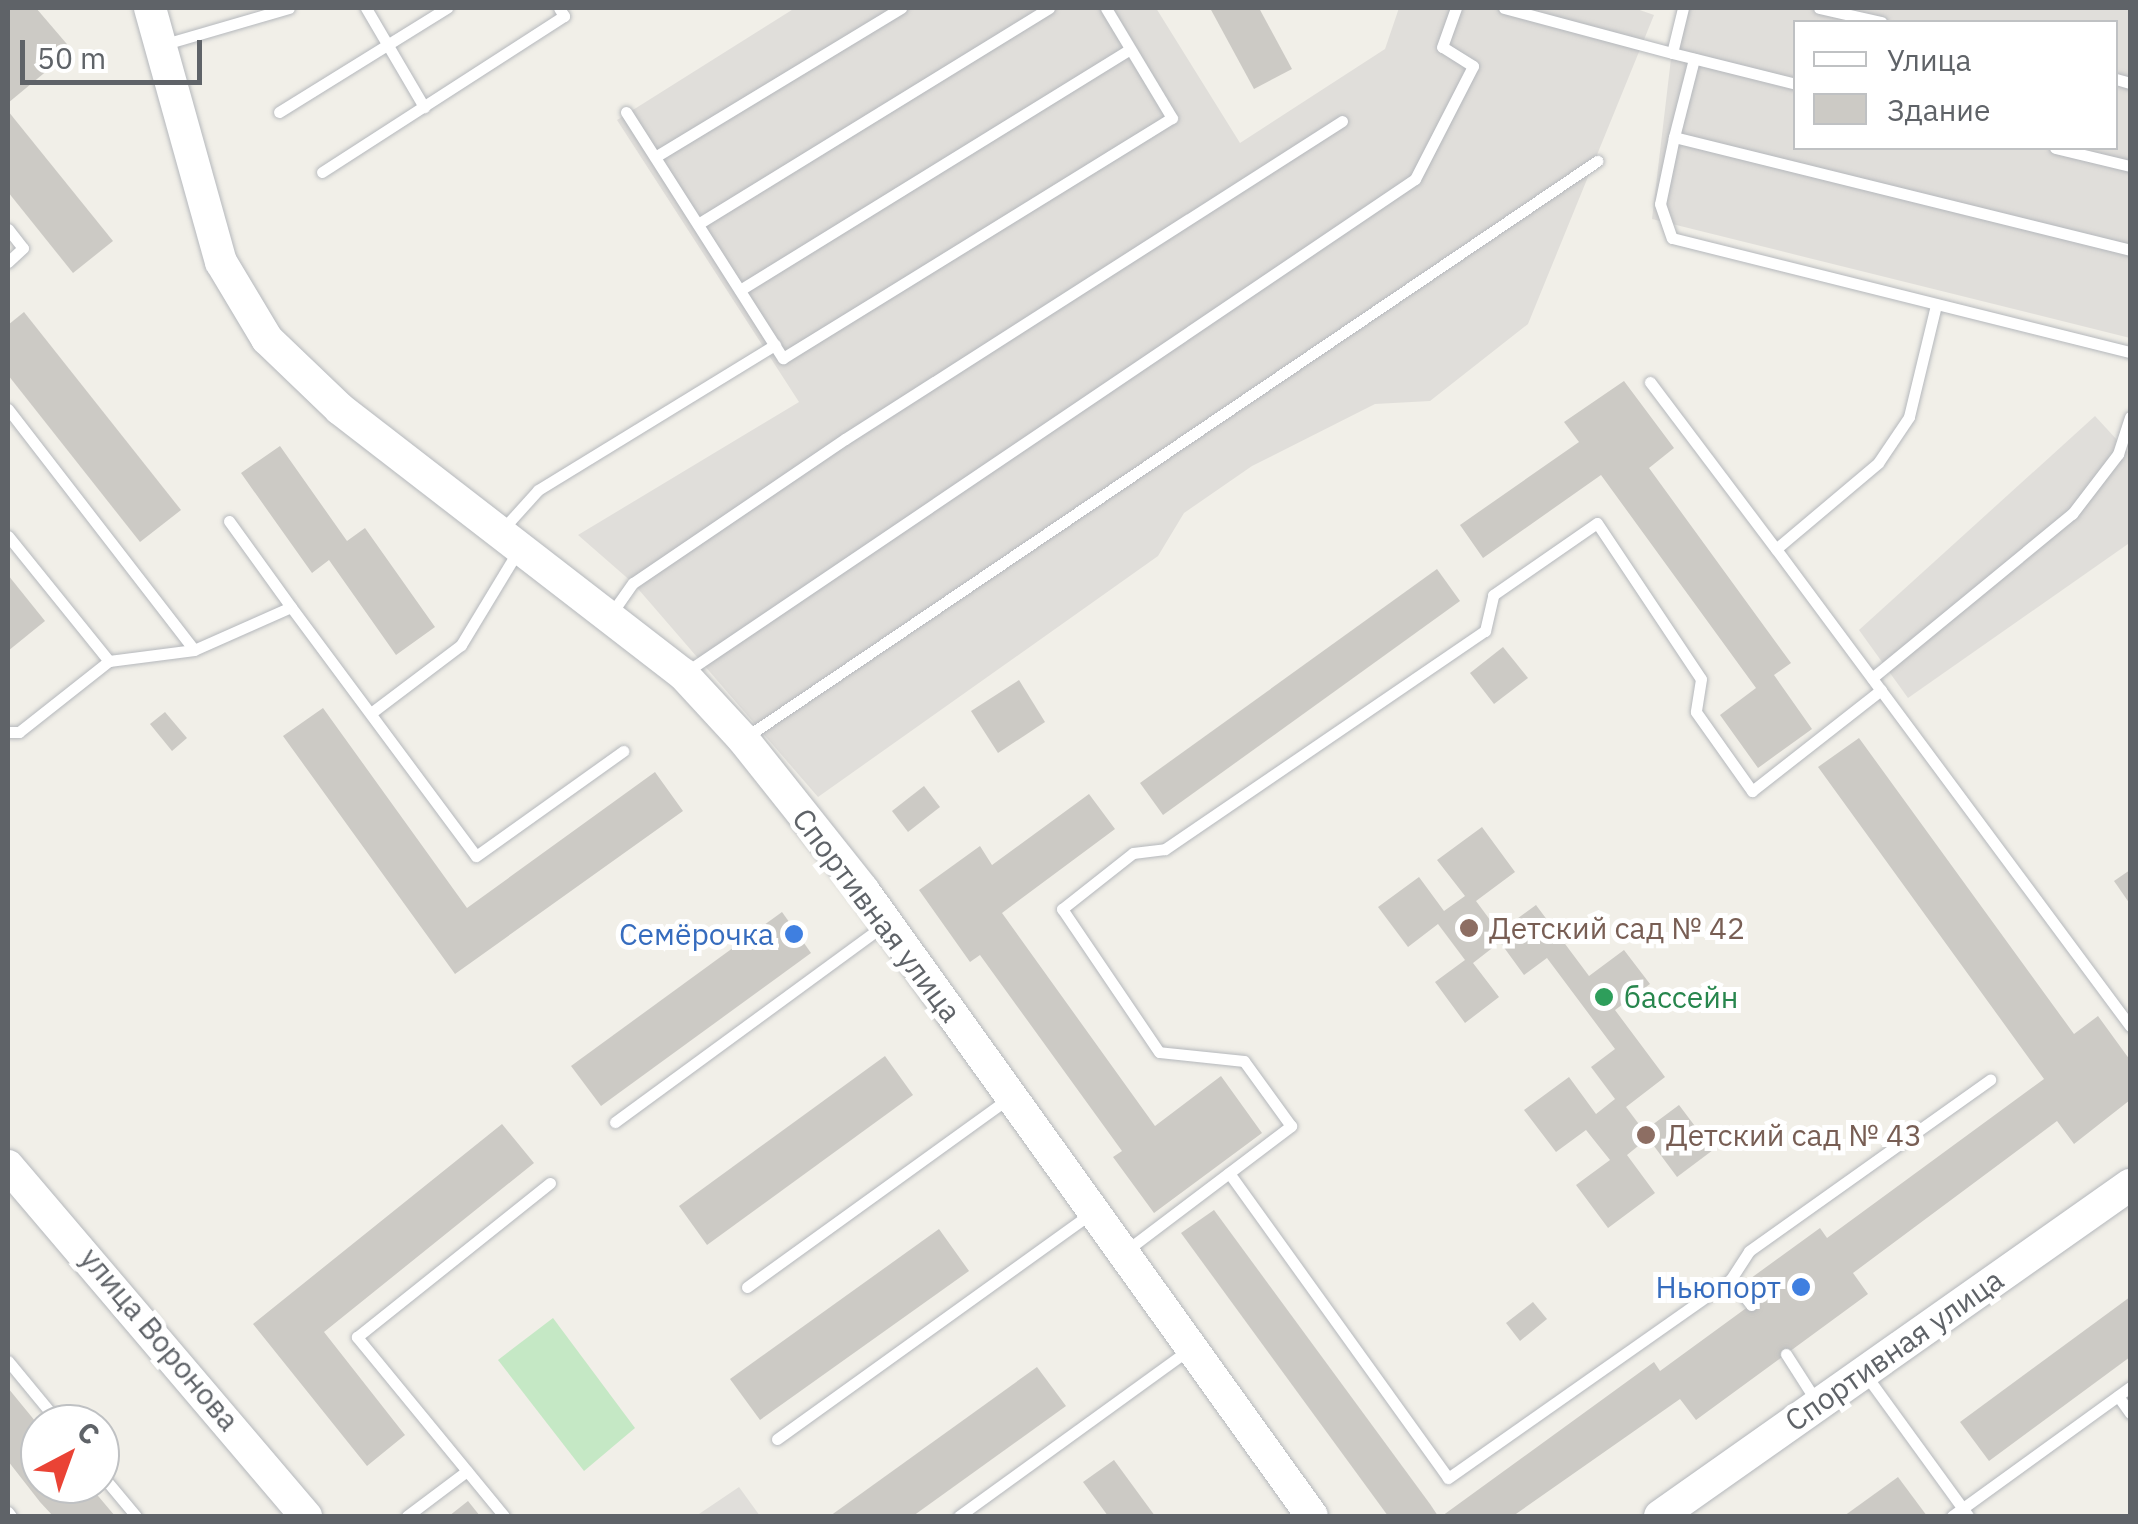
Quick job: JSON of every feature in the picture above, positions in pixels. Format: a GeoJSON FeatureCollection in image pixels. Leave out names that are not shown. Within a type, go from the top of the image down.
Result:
{"type":"FeatureCollection","features":[{"type":"Feature","properties":{"kind":"street","name":"Спортивная улица"},"geometry":{"type":"LineString","coordinates":[[150,8],[221,262],[267,339],[340,409],[683,674],[742,739],[886,924],[1307,1515]]}},
{"type":"Feature","properties":{"kind":"street","name":"улица Воронова"},"geometry":{"type":"LineString","coordinates":[[8,1166],[306,1516]]}},
{"type":"Feature","properties":{"kind":"street","name":"Спортивная улица"},"geometry":{"type":"LineString","coordinates":[[1660,1516],[1862,1370],[2130,1185]]}},
{"type":"Feature","properties":{"kind":"lane"},"geometry":{"type":"LineString","coordinates":[[161,45],[289,8]]}},
{"type":"Feature","properties":{"kind":"lane"},"geometry":{"type":"LineString","coordinates":[[366,8],[424,107]]}},
{"type":"Feature","properties":{"kind":"lane"},"geometry":{"type":"LineString","coordinates":[[280,112],[447,8]]}},
{"type":"Feature","properties":{"kind":"lane"},"geometry":{"type":"LineString","coordinates":[[322,172],[564,16],[559,8]]}},
{"type":"Feature","properties":{"kind":"lane"},"geometry":{"type":"LineString","coordinates":[[655,157],[901,8]]}},
{"type":"Feature","properties":{"kind":"lane"},"geometry":{"type":"LineString","coordinates":[[698,224],[1049,8]]}},
{"type":"Feature","properties":{"kind":"lane"},"geometry":{"type":"LineString","coordinates":[[626,112],[783,358],[1172,118],[1106,8]]}},
{"type":"Feature","properties":{"kind":"lane"},"geometry":{"type":"LineString","coordinates":[[683,674],[1415,179],[1473,66],[1442,47],[1456,8]]}},
{"type":"Feature","properties":{"kind":"lane"},"geometry":{"type":"LineString","coordinates":[[1504,8],[1793,83]]}},
{"type":"Feature","properties":{"kind":"lane"},"geometry":{"type":"LineString","coordinates":[[1672,53],[1683,8]]}},
{"type":"Feature","properties":{"kind":"lane"},"geometry":{"type":"LineString","coordinates":[[1819,8],[1872,20]]}},
{"type":"Feature","properties":{"kind":"lane"},"geometry":{"type":"LineString","coordinates":[[740,290],[1130,48]]}},
{"type":"Feature","properties":{"kind":"lane"},"geometry":{"type":"LineString","coordinates":[[1694,59],[1660,204],[1672,238],[2130,352]]}},
{"type":"Feature","properties":{"kind":"lane"},"geometry":{"type":"LineString","coordinates":[[608,618],[633,583],[796,472],[1342,121]]}},
{"type":"Feature","properties":{"kind":"lane"},"geometry":{"type":"LineString","coordinates":[[1674,136],[2130,250]]}},
{"type":"Feature","properties":{"kind":"lane"},"geometry":{"type":"LineString","coordinates":[[2063,150],[2130,166]]}},
{"type":"Feature","properties":{"kind":"lane"},"geometry":{"type":"LineString","coordinates":[[742,739],[1597,161]]}},
{"type":"Feature","properties":{"kind":"lane"},"geometry":{"type":"LineString","coordinates":[[8,229],[23,248],[8,262]]}},
{"type":"Feature","properties":{"kind":"lane"},"geometry":{"type":"LineString","coordinates":[[1776,549],[1878,463],[1908,418],[1936,305]]}},
{"type":"Feature","properties":{"kind":"lane"},"geometry":{"type":"LineString","coordinates":[[371,713],[460,645],[508,542],[538,490],[775,345]]}},
{"type":"Feature","properties":{"kind":"lane"},"geometry":{"type":"LineString","coordinates":[[1650,382],[2130,1026]]}},
{"type":"Feature","properties":{"kind":"lane"},"geometry":{"type":"LineString","coordinates":[[8,409],[194,650]]}},
{"type":"Feature","properties":{"kind":"lane"},"geometry":{"type":"LineString","coordinates":[[1872,678],[2072,514],[2118,454],[2130,417]]}},
{"type":"Feature","properties":{"kind":"lane"},"geometry":{"type":"LineString","coordinates":[[229,520],[476,856],[622,751]]}},
{"type":"Feature","properties":{"kind":"lane"},"geometry":{"type":"LineString","coordinates":[[1123,1253],[1291,1126],[1244,1061],[1158,1052],[1062,908],[1133,853],[1166,849],[1485,631],[1493,594],[1597,523],[1701,678],[1696,712],[1752,792],[1881,690]]}},
{"type":"Feature","properties":{"kind":"lane"},"geometry":{"type":"LineString","coordinates":[[8,536],[108,662]]}},
{"type":"Feature","properties":{"kind":"lane"},"geometry":{"type":"LineString","coordinates":[[8,732],[19,732],[108,662],[194,650],[292,607]]}},
{"type":"Feature","properties":{"kind":"lane"},"geometry":{"type":"LineString","coordinates":[[616,1122],[886,924]]}},
{"type":"Feature","properties":{"kind":"lane"},"geometry":{"type":"LineString","coordinates":[[1229,1173],[1448,1478],[1731,1279],[1748,1250],[1990,1080]]}},
{"type":"Feature","properties":{"kind":"lane"},"geometry":{"type":"LineString","coordinates":[[748,1287],[1011,1097]]}},
{"type":"Feature","properties":{"kind":"lane"},"geometry":{"type":"LineString","coordinates":[[504,1516],[357,1337],[550,1182]]}},
{"type":"Feature","properties":{"kind":"lane"},"geometry":{"type":"LineString","coordinates":[[778,1439],[1093,1211]]}},
{"type":"Feature","properties":{"kind":"lane"},"geometry":{"type":"LineString","coordinates":[[1731,1279],[1751,1305]]}},
{"type":"Feature","properties":{"kind":"lane"},"geometry":{"type":"LineString","coordinates":[[959,1516],[1191,1348]]}},
{"type":"Feature","properties":{"kind":"lane"},"geometry":{"type":"LineString","coordinates":[[1786,1354],[1817,1403]]}},
{"type":"Feature","properties":{"kind":"lane"},"geometry":{"type":"LineString","coordinates":[[8,1361],[43,1404]]}},
{"type":"Feature","properties":{"kind":"lane"},"geometry":{"type":"LineString","coordinates":[[1862,1370],[1961,1514],[2130,1387]]}},
{"type":"Feature","properties":{"kind":"lane"},"geometry":{"type":"LineString","coordinates":[[2118,1396],[2130,1413]]}},
{"type":"Feature","properties":{"kind":"lane"},"geometry":{"type":"LineString","coordinates":[[408,1516],[466,1470]]}},
{"type":"Feature","properties":{"kind":"shaded area"},"geometry":{"type":"Polygon","coordinates":[[[795,8],[1156,8],[1240,143],[1385,49],[1399,8],[1634,8],[1654,15],[1528,324],[1430,401],[1375,404],[1252,466],[1184,513],[1158,556],[818,797],[633,583],[578,535],[799,402],[617,120],[795,8]]]}},
{"type":"Feature","properties":{"kind":"shaded area"},"geometry":{"type":"Polygon","coordinates":[[[1677,8],[2130,8],[2130,338],[1652,219],[1677,8]]]}},
{"type":"Feature","properties":{"kind":"shaded area"},"geometry":{"type":"Polygon","coordinates":[[[2095,416],[2130,454],[2128,544],[1908,698],[1859,630],[2095,416]]]}},
{"type":"Feature","properties":{"kind":"shaded area"},"geometry":{"type":"Polygon","coordinates":[[[739,1487],[760,1516],[696,1516],[739,1487]]]}},
{"type":"Feature","properties":{"kind":"green space"},"geometry":{"type":"Polygon","coordinates":[[[553,1318],[635,1428],[584,1471],[498,1360],[553,1318]]]}},
{"type":"Feature","properties":{"kind":"building"},"geometry":{"type":"Polygon","coordinates":[[[8,8],[36,8],[72,50],[8,103],[8,8]]]}},
{"type":"Feature","properties":{"kind":"building"},"geometry":{"type":"Polygon","coordinates":[[[1210,8],[1259,8],[1292,69],[1254,89],[1210,8]]]}},
{"type":"Feature","properties":{"kind":"building"},"geometry":{"type":"Polygon","coordinates":[[[8,111],[113,241],[73,273],[8,192],[8,111]]]}},
{"type":"Feature","properties":{"kind":"building"},"geometry":{"type":"Polygon","coordinates":[[[24,312],[181,510],[140,542],[8,375],[8,325],[24,312]]]}},
{"type":"Feature","properties":{"kind":"building"},"geometry":{"type":"Polygon","coordinates":[[[1624,381],[1674,448],[1649,468],[1791,663],[1774,675],[1812,729],[1758,768],[1720,715],[1756,688],[1601,475],[1483,558],[1460,525],[1579,442],[1564,422],[1624,381]]]}},
{"type":"Feature","properties":{"kind":"building"},"geometry":{"type":"Polygon","coordinates":[[[280,446],[347,541],[365,528],[435,627],[396,655],[329,560],[312,573],[241,473],[280,446]]]}},
{"type":"Feature","properties":{"kind":"building"},"geometry":{"type":"Polygon","coordinates":[[[1437,569],[1460,601],[1163,815],[1140,783],[1437,569]]]}},
{"type":"Feature","properties":{"kind":"building"},"geometry":{"type":"Polygon","coordinates":[[[8,575],[45,621],[8,651],[8,575]]]}},
{"type":"Feature","properties":{"kind":"building"},"geometry":{"type":"Polygon","coordinates":[[[1503,647],[1528,678],[1494,704],[1470,673],[1503,647]]]}},
{"type":"Feature","properties":{"kind":"building"},"geometry":{"type":"Polygon","coordinates":[[[1019,680],[1045,722],[998,753],[971,711],[1019,680]]]}},
{"type":"Feature","properties":{"kind":"building"},"geometry":{"type":"Polygon","coordinates":[[[323,708],[467,908],[655,772],[683,811],[455,974],[283,736],[323,708]]]}},
{"type":"Feature","properties":{"kind":"building"},"geometry":{"type":"Polygon","coordinates":[[[165,712],[187,738],[172,751],[150,724],[165,712]]]}},
{"type":"Feature","properties":{"kind":"building"},"geometry":{"type":"Polygon","coordinates":[[[1859,738],[2074,1034],[2098,1016],[2130,1060],[2130,1100],[2074,1144],[2057,1121],[1853,1273],[1868,1294],[1696,1420],[1680,1399],[1513,1516],[1442,1516],[1654,1362],[1660,1371],[1760,1298],[1747,1281],[1820,1228],[1827,1238],[2044,1079],[1818,767],[1859,738]]]}},
{"type":"Feature","properties":{"kind":"building"},"geometry":{"type":"Polygon","coordinates":[[[924,786],[940,807],[908,832],[892,811],[924,786]]]}},
{"type":"Feature","properties":{"kind":"building"},"geometry":{"type":"Polygon","coordinates":[[[1089,794],[1115,829],[1002,913],[1155,1126],[1221,1076],[1262,1133],[1154,1213],[1113,1157],[1122,1151],[980,955],[970,962],[919,890],[980,846],[992,865],[1089,794]]]}},
{"type":"Feature","properties":{"kind":"building"},"geometry":{"type":"Polygon","coordinates":[[[1482,827],[1515,872],[1476,901],[1499,932],[1536,905],[1589,976],[1624,950],[1650,984],[1615,1010],[1665,1077],[1626,1107],[1644,1131],[1679,1105],[1713,1150],[1677,1177],[1648,1138],[1627,1155],[1655,1193],[1608,1228],[1576,1185],[1610,1160],[1586,1130],[1556,1152],[1524,1110],[1569,1077],[1596,1114],[1615,1099],[1591,1067],[1615,1049],[1547,958],[1524,975],[1500,942],[1473,963],[1499,997],[1465,1023],[1435,982],[1465,960],[1438,924],[1408,947],[1378,907],[1419,877],[1444,911],[1465,896],[1437,860],[1482,827]]]}},
{"type":"Feature","properties":{"kind":"building"},"geometry":{"type":"Polygon","coordinates":[[[2130,870],[2130,904],[2114,881],[2130,870]]]}},
{"type":"Feature","properties":{"kind":"building"},"geometry":{"type":"Polygon","coordinates":[[[782,912],[811,953],[601,1106],[571,1066],[782,912]]]}},
{"type":"Feature","properties":{"kind":"building"},"geometry":{"type":"Polygon","coordinates":[[[885,1056],[913,1095],[707,1245],[679,1206],[885,1056]]]}},
{"type":"Feature","properties":{"kind":"building"},"geometry":{"type":"Polygon","coordinates":[[[502,1124],[534,1163],[324,1332],[405,1435],[367,1466],[253,1324],[502,1124]]]}},
{"type":"Feature","properties":{"kind":"building"},"geometry":{"type":"Polygon","coordinates":[[[1214,1210],[1438,1516],[1388,1516],[1181,1233],[1214,1210]]]}},
{"type":"Feature","properties":{"kind":"building"},"geometry":{"type":"Polygon","coordinates":[[[939,1229],[969,1271],[760,1420],[730,1379],[939,1229]]]}},
{"type":"Feature","properties":{"kind":"building"},"geometry":{"type":"Polygon","coordinates":[[[2130,1297],[2130,1357],[1989,1461],[1960,1422],[2130,1297]]]}},
{"type":"Feature","properties":{"kind":"building"},"geometry":{"type":"Polygon","coordinates":[[[1533,1302],[1547,1319],[1520,1341],[1506,1323],[1533,1302]]]}},
{"type":"Feature","properties":{"kind":"building"},"geometry":{"type":"Polygon","coordinates":[[[1037,1367],[1066,1406],[913,1516],[830,1516],[1037,1367]]]}},
{"type":"Feature","properties":{"kind":"building"},"geometry":{"type":"Polygon","coordinates":[[[8,1388],[21,1404],[20,1476],[8,1461],[8,1388]]]}},
{"type":"Feature","properties":{"kind":"building"},"geometry":{"type":"Polygon","coordinates":[[[1114,1460],[1155,1516],[1108,1516],[1083,1482],[1114,1460]]]}},
{"type":"Feature","properties":{"kind":"building"},"geometry":{"type":"Polygon","coordinates":[[[1898,1477],[1927,1516],[1844,1516],[1898,1477]]]}},
{"type":"Feature","properties":{"kind":"building"},"geometry":{"type":"Polygon","coordinates":[[[468,1501],[480,1516],[449,1516],[468,1501]]]}},
{"type":"Feature","properties":{"kind":"building"},"geometry":{"type":"Polygon","coordinates":[[[42,1504],[105,1504],[115,1516],[53,1516],[42,1504]]]}},
{"type":"Feature","properties":{"kind":"place","name":"Детский сад № 42"},"geometry":{"type":"Point","coordinates":[1469,928]}},
{"type":"Feature","properties":{"kind":"place","name":"Семёрочка"},"geometry":{"type":"Point","coordinates":[794,934]}},
{"type":"Feature","properties":{"kind":"place","name":"бассейн"},"geometry":{"type":"Point","coordinates":[1604,997]}},
{"type":"Feature","properties":{"kind":"place","name":"Детский сад № 43"},"geometry":{"type":"Point","coordinates":[1646,1135]}},
{"type":"Feature","properties":{"kind":"place","name":"Ньюпорт"},"geometry":{"type":"Point","coordinates":[1801,1287]}}]}
